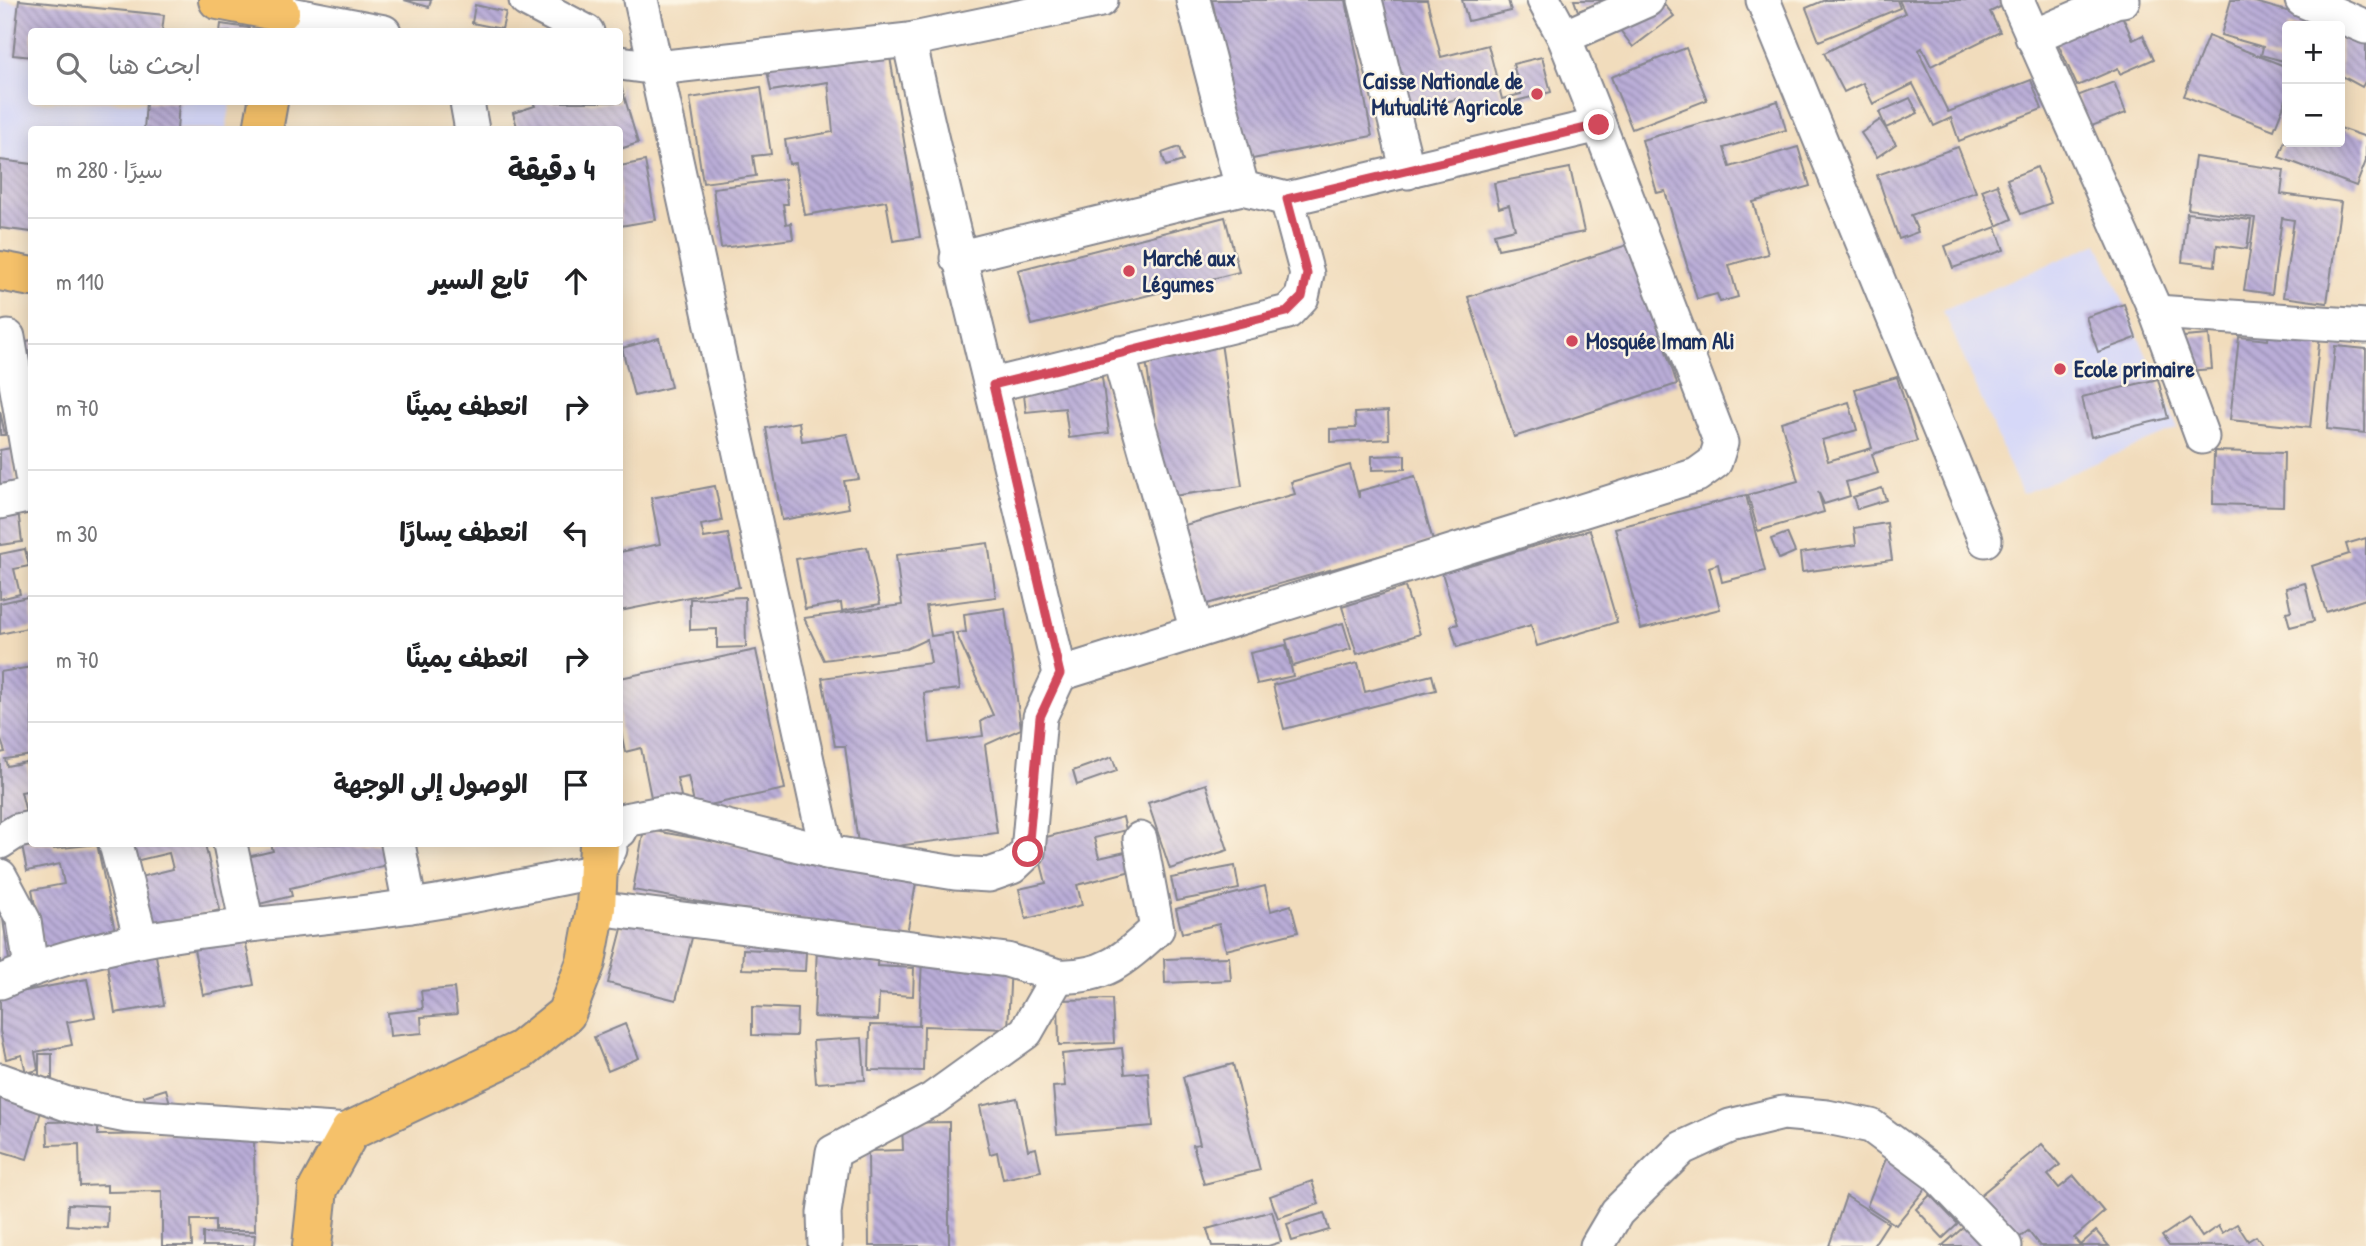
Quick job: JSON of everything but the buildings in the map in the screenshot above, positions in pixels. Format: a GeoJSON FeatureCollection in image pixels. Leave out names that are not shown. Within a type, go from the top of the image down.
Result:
{"type":"FeatureCollection","features":[{"type":"Feature","properties":{"kind":"main road"},"geometry":{"type":"LineString","coordinates":[[218,0],[280,14]]}},
{"type":"Feature","properties":{"kind":"main road"},"geometry":{"type":"LineString","coordinates":[[265,126],[268,105]]}},
{"type":"Feature","properties":{"kind":"main road"},"geometry":{"type":"LineString","coordinates":[[0,271],[28,275]]}},
{"type":"Feature","properties":{"kind":"main road"},"geometry":{"type":"LineString","coordinates":[[313,1246],[318,1189],[350,1131],[521,1050],[566,1014],[586,962],[602,866]]}},
{"type":"Feature","properties":{"kind":"street"},"geometry":{"type":"LineString","coordinates":[[526,0],[579,28]]}},
{"type":"Feature","properties":{"kind":"street"},"geometry":{"type":"LineString","coordinates":[[641,0],[827,852]]}},
{"type":"Feature","properties":{"kind":"street"},"geometry":{"type":"LineString","coordinates":[[623,64],[657,68],[909,40],[1101,0]]}},
{"type":"Feature","properties":{"kind":"street"},"geometry":{"type":"LineString","coordinates":[[1193,0],[1242,188]]}},
{"type":"Feature","properties":{"kind":"street"},"geometry":{"type":"LineString","coordinates":[[1365,0],[1408,172]]}},
{"type":"Feature","properties":{"kind":"street"},"geometry":{"type":"LineString","coordinates":[[1060,674],[1697,475],[1715,462],[1721,443],[1564,37],[1544,0]]}},
{"type":"Feature","properties":{"kind":"street"},"geometry":{"type":"LineString","coordinates":[[1564,37],[1647,0]]}},
{"type":"Feature","properties":{"kind":"street"},"geometry":{"type":"LineString","coordinates":[[1762,0],[1985,540]]}},
{"type":"Feature","properties":{"kind":"street"},"geometry":{"type":"LineString","coordinates":[[2017,0],[2156,312],[2202,436]]}},
{"type":"Feature","properties":{"kind":"street"},"geometry":{"type":"LineString","coordinates":[[2032,37],[2123,0]]}},
{"type":"Feature","properties":{"kind":"street"},"geometry":{"type":"LineString","coordinates":[[2302,0],[2366,27]]}},
{"type":"Feature","properties":{"kind":"street"},"geometry":{"type":"LineString","coordinates":[[280,14],[361,28]]}},
{"type":"Feature","properties":{"kind":"street"},"geometry":{"type":"LineString","coordinates":[[623,824],[625,820],[667,812],[827,852],[955,873],[989,875],[1012,867],[1028,852],[1040,717],[1060,674],[993,385],[957,258],[909,40]]}},
{"type":"Feature","properties":{"kind":"street"},"geometry":{"type":"LineString","coordinates":[[623,50],[657,68]]}},
{"type":"Feature","properties":{"kind":"street"},"geometry":{"type":"LineString","coordinates":[[468,105],[471,126]]}},
{"type":"Feature","properties":{"kind":"street"},"geometry":{"type":"LineString","coordinates":[[957,258],[1242,188],[1287,199],[1599,125]]}},
{"type":"Feature","properties":{"kind":"street"},"geometry":{"type":"LineString","coordinates":[[993,385],[1287,312],[1302,297],[1307,274],[1287,199]]}},
{"type":"Feature","properties":{"kind":"street"},"geometry":{"type":"LineString","coordinates":[[2156,312],[2366,326]]}},
{"type":"Feature","properties":{"kind":"street"},"geometry":{"type":"LineString","coordinates":[[13,335],[28,446]]}},
{"type":"Feature","properties":{"kind":"street"},"geometry":{"type":"LineString","coordinates":[[1118,354],[1197,631]]}},
{"type":"Feature","properties":{"kind":"street"},"geometry":{"type":"LineString","coordinates":[[0,502],[28,496]]}},
{"type":"Feature","properties":{"kind":"street"},"geometry":{"type":"LineString","coordinates":[[0,842],[16,831],[28,829]]}},
{"type":"Feature","properties":{"kind":"street"},"geometry":{"type":"LineString","coordinates":[[0,982],[31,968],[141,940],[410,906],[602,866],[1007,960],[1058,976],[1083,977],[1121,963],[1157,929],[1140,839]]}},
{"type":"Feature","properties":{"kind":"street"},"geometry":{"type":"LineString","coordinates":[[117,847],[141,940]]}},
{"type":"Feature","properties":{"kind":"street"},"geometry":{"type":"LineString","coordinates":[[231,847],[247,925]]}},
{"type":"Feature","properties":{"kind":"street"},"geometry":{"type":"LineString","coordinates":[[399,847],[410,906]]}},
{"type":"Feature","properties":{"kind":"street"},"geometry":{"type":"LineString","coordinates":[[0,876],[24,921],[31,968]]}},
{"type":"Feature","properties":{"kind":"street"},"geometry":{"type":"LineString","coordinates":[[825,1246],[824,1213],[833,1152],[933,1099],[1026,1032],[1058,976]]}},
{"type":"Feature","properties":{"kind":"street"},"geometry":{"type":"LineString","coordinates":[[0,1080],[67,1104],[127,1116],[350,1131]]}},
{"type":"Feature","properties":{"kind":"street"},"geometry":{"type":"LineString","coordinates":[[1597,1246],[1617,1212],[1682,1148],[1730,1126],[1783,1113],[1827,1117],[1871,1126],[1937,1175],[2005,1246]]}},
{"type":"Feature","properties":{"kind":"shaded area"},"geometry":{"type":"Polygon","coordinates":[[[0,0],[154,28],[28,28],[28,105],[230,105],[227,126],[28,126],[28,177],[0,171],[0,0]]]}},
{"type":"Feature","properties":{"kind":"shaded area","name":"Ecole primaire"},"geometry":{"type":"Polygon","coordinates":[[[2098,243],[2178,428],[2022,494],[1943,310],[2098,243]]]}},
{"type":"Feature","properties":{"kind":"place","name":"Caisse Nationale de Mutualité Agricole"},"geometry":{"type":"Point","coordinates":[1537,94]}},
{"type":"Feature","properties":{"kind":"place","name":"Marché aux Légumes"},"geometry":{"type":"Point","coordinates":[1129,271]}},
{"type":"Feature","properties":{"kind":"place","name":"Mosquée Imam Ali"},"geometry":{"type":"Point","coordinates":[1572,341]}},
{"type":"Feature","properties":{"kind":"place","name":"Ecole primaire"},"geometry":{"type":"Point","coordinates":[2060,369]}},
{"type":"Feature","properties":{"kind":"route"},"geometry":{"type":"LineString","coordinates":[[1028,852],[1040,717],[1060,674],[993,385],[1287,312],[1302,297],[1307,274],[1287,199],[1599,125]]}}]}
